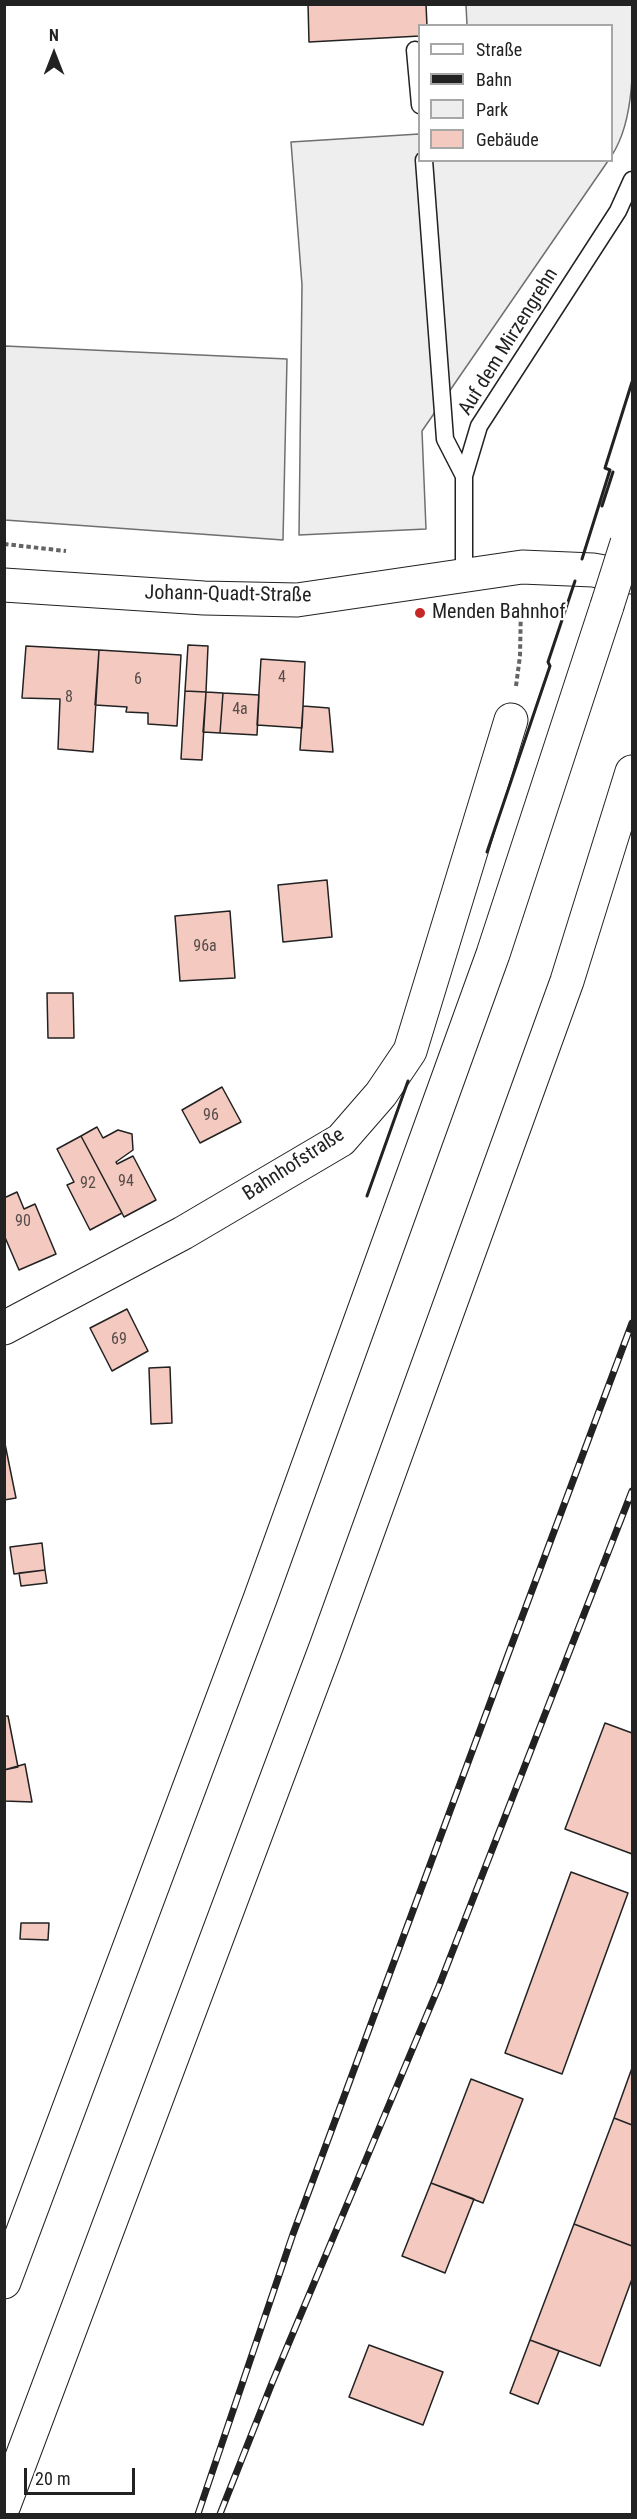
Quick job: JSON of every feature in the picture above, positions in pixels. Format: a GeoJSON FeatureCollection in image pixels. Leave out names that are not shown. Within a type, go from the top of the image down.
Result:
{"type":"FeatureCollection","features":[{"type":"Feature","properties":{"kind":"main road"},"geometry":{"type":"LineString","coordinates":[[4,2282],[260,1599],[489,965],[630,535]]}},
{"type":"Feature","properties":{"kind":"main road","name":"Johann-Quadt-Straße"},"geometry":{"type":"LineString","coordinates":[[4,585],[204,598],[297,600],[522,567],[593,570],[633,576]]}},
{"type":"Feature","properties":{"kind":"main road","name":"Bahnhofstraße"},"geometry":{"type":"LineString","coordinates":[[4,1328],[183,1233],[341,1140],[381,1094],[410,1051],[510,720]]}},
{"type":"Feature","properties":{"kind":"main road"},"geometry":{"type":"LineString","coordinates":[[4,2505],[363,1545],[567,981],[633,772]]}},
{"type":"Feature","properties":{"kind":"lane"},"geometry":{"type":"LineString","coordinates":[[415,50],[418,83]]}},
{"type":"Feature","properties":{"kind":"lane"},"geometry":{"type":"LineString","coordinates":[[424,162],[445,440],[464,476]]}},
{"type":"Feature","properties":{"kind":"lane","name":"Auf dem Mirzengrehn"},"geometry":{"type":"LineString","coordinates":[[464,576],[464,476],[479,426],[618,211],[633,180]]}},
{"type":"Feature","properties":{"kind":"path"},"geometry":{"type":"LineString","coordinates":[[4,544],[72,552]]}},
{"type":"Feature","properties":{"kind":"path"},"geometry":{"type":"LineString","coordinates":[[510,720],[520,656],[522,567]]}},
{"type":"Feature","properties":{"kind":"green space"},"geometry":{"type":"Polygon","coordinates":[[[466,5],[632,5],[633,62],[630,103],[626,122],[613,153],[613,24],[467,24],[466,5]]]}},
{"type":"Feature","properties":{"kind":"green space"},"geometry":{"type":"Polygon","coordinates":[[[418,134],[418,162],[607,162],[422,431],[426,529],[299,535],[302,285],[291,142],[418,134]]]}},
{"type":"Feature","properties":{"kind":"shaded area"},"geometry":{"type":"Polygon","coordinates":[[[5,346],[287,359],[283,540],[5,520],[5,346]]]}},
{"type":"Feature","properties":{"kind":"building"},"geometry":{"type":"Polygon","coordinates":[[[308,4],[426,4],[427,24],[418,24],[418,36],[309,42],[308,4]]]}},
{"type":"Feature","properties":{"kind":"building"},"geometry":{"type":"Polygon","coordinates":[[[188,645],[208,646],[206,692],[185,691],[188,645]]]}},
{"type":"Feature","properties":{"kind":"building"},"geometry":{"type":"Polygon","coordinates":[[[26,646],[99,650],[93,752],[58,749],[60,699],[22,698],[26,646]]]}},
{"type":"Feature","properties":{"kind":"building"},"geometry":{"type":"Polygon","coordinates":[[[99,650],[181,655],[177,726],[148,724],[148,713],[126,712],[127,707],[95,705],[99,650]]]}},
{"type":"Feature","properties":{"kind":"building"},"geometry":{"type":"Polygon","coordinates":[[[261,659],[305,662],[302,728],[257,725],[261,659]]]}},
{"type":"Feature","properties":{"kind":"building"},"geometry":{"type":"Polygon","coordinates":[[[185,691],[206,692],[202,760],[181,759],[185,691]]]}},
{"type":"Feature","properties":{"kind":"building"},"geometry":{"type":"Polygon","coordinates":[[[206,692],[223,693],[220,733],[203,732],[206,692]]]}},
{"type":"Feature","properties":{"kind":"building"},"geometry":{"type":"Polygon","coordinates":[[[223,693],[259,695],[257,735],[220,733],[223,693]]]}},
{"type":"Feature","properties":{"kind":"building"},"geometry":{"type":"Polygon","coordinates":[[[303,706],[329,708],[333,752],[300,750],[303,706]]]}},
{"type":"Feature","properties":{"kind":"building"},"geometry":{"type":"Polygon","coordinates":[[[327,880],[332,937],[283,942],[278,885],[327,880]]]}},
{"type":"Feature","properties":{"kind":"building"},"geometry":{"type":"Polygon","coordinates":[[[230,911],[235,978],[180,981],[175,916],[230,911]]]}},
{"type":"Feature","properties":{"kind":"building"},"geometry":{"type":"Polygon","coordinates":[[[47,993],[73,993],[74,1038],[48,1038],[47,993]]]}},
{"type":"Feature","properties":{"kind":"building"},"geometry":{"type":"Polygon","coordinates":[[[222,1087],[241,1122],[200,1143],[182,1110],[222,1087]]]}},
{"type":"Feature","properties":{"kind":"building"},"geometry":{"type":"Polygon","coordinates":[[[97,1127],[103,1138],[118,1130],[132,1134],[133,1150],[116,1162],[117,1164],[133,1156],[156,1200],[124,1217],[81,1136],[97,1127]]]}},
{"type":"Feature","properties":{"kind":"building"},"geometry":{"type":"Polygon","coordinates":[[[81,1136],[122,1213],[90,1230],[67,1185],[74,1182],[57,1149],[81,1136]]]}},
{"type":"Feature","properties":{"kind":"building"},"geometry":{"type":"Polygon","coordinates":[[[17,1192],[24,1209],[35,1204],[56,1254],[19,1270],[4,1235],[4,1198],[17,1192]]]}},
{"type":"Feature","properties":{"kind":"building"},"geometry":{"type":"Polygon","coordinates":[[[127,1309],[148,1351],[112,1371],[90,1328],[127,1309]]]}},
{"type":"Feature","properties":{"kind":"building"},"geometry":{"type":"Polygon","coordinates":[[[170,1367],[172,1423],[151,1424],[149,1368],[170,1367]]]}},
{"type":"Feature","properties":{"kind":"building"},"geometry":{"type":"Polygon","coordinates":[[[4,1439],[16,1498],[4,1500],[4,1439]]]}},
{"type":"Feature","properties":{"kind":"building"},"geometry":{"type":"Polygon","coordinates":[[[42,1543],[45,1570],[14,1574],[10,1547],[42,1543]]]}},
{"type":"Feature","properties":{"kind":"building"},"geometry":{"type":"Polygon","coordinates":[[[45,1570],[47,1583],[21,1586],[19,1573],[45,1570]]]}},
{"type":"Feature","properties":{"kind":"building"},"geometry":{"type":"Polygon","coordinates":[[[4,1716],[8,1716],[18,1767],[4,1770],[4,1716]]]}},
{"type":"Feature","properties":{"kind":"building"},"geometry":{"type":"Polygon","coordinates":[[[605,1723],[632,1733],[632,1854],[565,1829],[605,1723]]]}},
{"type":"Feature","properties":{"kind":"building"},"geometry":{"type":"Polygon","coordinates":[[[25,1764],[32,1802],[4,1801],[4,1770],[25,1764]]]}},
{"type":"Feature","properties":{"kind":"building"},"geometry":{"type":"Polygon","coordinates":[[[571,1872],[628,1893],[562,2074],[505,2053],[571,1872]]]}},
{"type":"Feature","properties":{"kind":"building"},"geometry":{"type":"Polygon","coordinates":[[[21,1923],[49,1923],[48,1940],[20,1939],[21,1923]]]}},
{"type":"Feature","properties":{"kind":"building"},"geometry":{"type":"Polygon","coordinates":[[[632,2068],[632,2125],[614,2118],[632,2068]]]}},
{"type":"Feature","properties":{"kind":"building"},"geometry":{"type":"Polygon","coordinates":[[[471,2079],[523,2099],[483,2203],[431,2183],[471,2079]]]}},
{"type":"Feature","properties":{"kind":"building"},"geometry":{"type":"Polygon","coordinates":[[[614,2118],[632,2125],[632,2246],[574,2224],[614,2118]]]}},
{"type":"Feature","properties":{"kind":"building"},"geometry":{"type":"Polygon","coordinates":[[[431,2183],[474,2199],[445,2273],[402,2256],[431,2183]]]}},
{"type":"Feature","properties":{"kind":"building"},"geometry":{"type":"Polygon","coordinates":[[[574,2224],[632,2246],[632,2279],[600,2366],[530,2340],[574,2224]]]}},
{"type":"Feature","properties":{"kind":"building"},"geometry":{"type":"Polygon","coordinates":[[[530,2340],[559,2351],[538,2404],[510,2393],[530,2340]]]}},
{"type":"Feature","properties":{"kind":"building"},"geometry":{"type":"Polygon","coordinates":[[[369,2345],[443,2372],[423,2425],[349,2397],[369,2345]]]}},
{"type":"Feature","properties":{"kind":"railway"},"geometry":{"type":"LineString","coordinates":[[506,1660],[632,1323]]}},
{"type":"Feature","properties":{"kind":"railway"},"geometry":{"type":"LineString","coordinates":[[220,2514],[272,2383],[439,1986],[632,1491]]}},
{"type":"Feature","properties":{"kind":"railway"},"geometry":{"type":"LineString","coordinates":[[198,2514],[293,2234],[509,1652]]}},
{"type":"Feature","properties":{"kind":"wall"},"geometry":{"type":"LineString","coordinates":[[582,559],[610,470],[605,468],[632,382]]}},
{"type":"Feature","properties":{"kind":"wall"},"geometry":{"type":"LineString","coordinates":[[602,506],[613,472]]}},
{"type":"Feature","properties":{"kind":"wall"},"geometry":{"type":"LineString","coordinates":[[487,852],[550,666],[548,662],[575,581]]}},
{"type":"Feature","properties":{"kind":"wall"},"geometry":{"type":"LineString","coordinates":[[367,1196],[408,1081]]}},
{"type":"Feature","properties":{"kind":"place","name":"Menden Bahnhof"},"geometry":{"type":"Point","coordinates":[420,613]}}]}
